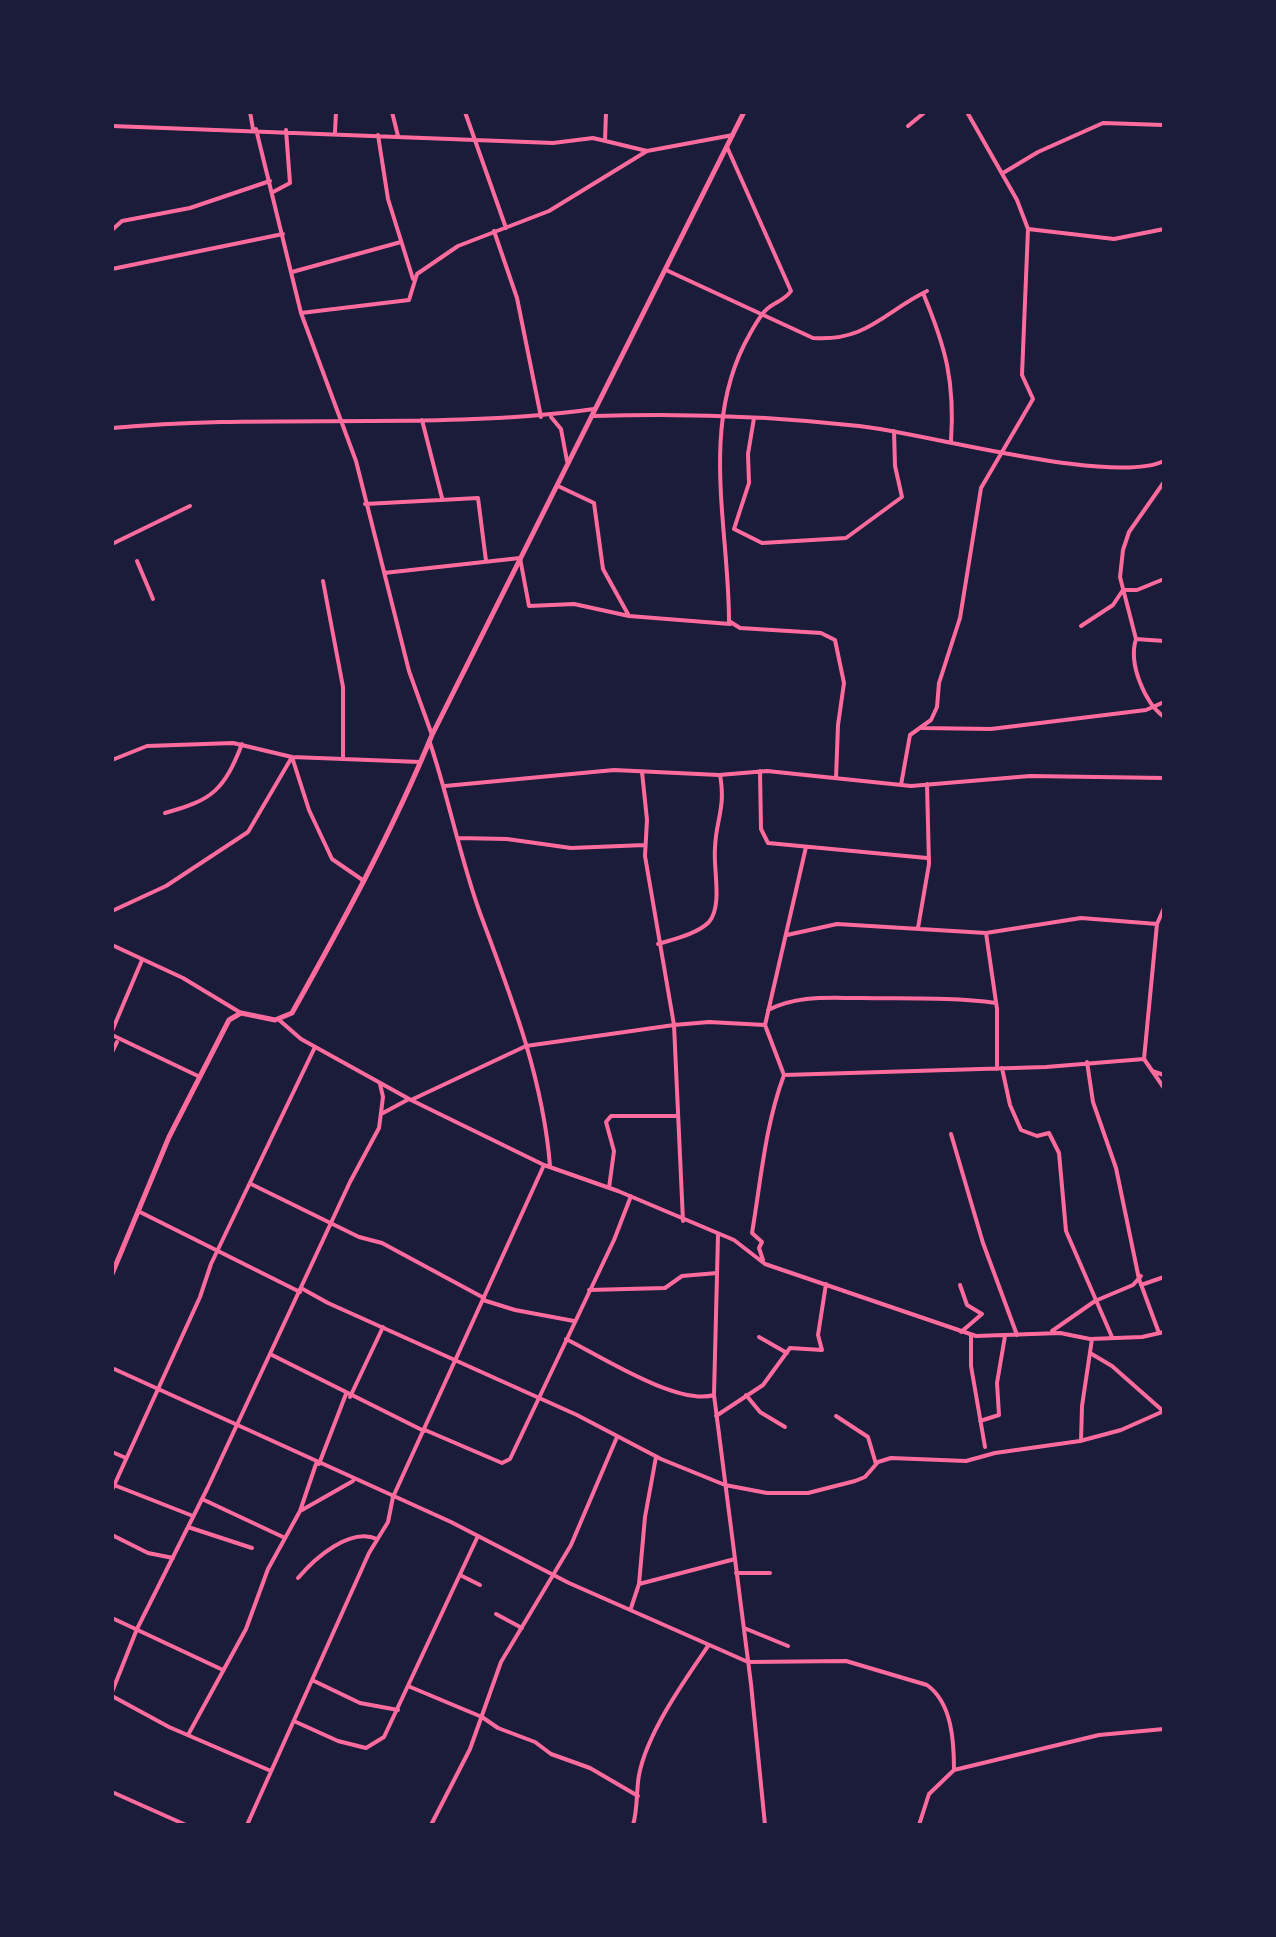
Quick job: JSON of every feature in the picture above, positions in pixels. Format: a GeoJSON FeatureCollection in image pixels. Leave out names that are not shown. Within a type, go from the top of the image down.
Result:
{"type":"FeatureCollection","features":[{"type":"Feature","properties":{"kind":"street"},"geometry":{"type":"LineString","coordinates":[[247,1825],[377,1539],[388,1522],[393,1497],[483,1299],[547,1166],[543,1103],[458,838],[409,671],[342,421],[301,313],[273,192],[250,112]]}},
{"type":"Feature","properties":{"kind":"street"},"geometry":{"type":"LineString","coordinates":[[335,132],[336,112]]}},
{"type":"Feature","properties":{"kind":"street"},"geometry":{"type":"LineString","coordinates":[[392,112],[398,136]]}},
{"type":"Feature","properties":{"kind":"street"},"geometry":{"type":"LineString","coordinates":[[465,112],[506,228]]}},
{"type":"Feature","properties":{"kind":"street"},"geometry":{"type":"LineString","coordinates":[[605,141],[606,112]]}},
{"type":"Feature","properties":{"kind":"street"},"geometry":{"type":"LineString","coordinates":[[278,1019],[292,1013],[365,881],[430,738],[744,112]]}},
{"type":"Feature","properties":{"kind":"street"},"geometry":{"type":"LineString","coordinates":[[908,126],[925,112]]}},
{"type":"Feature","properties":{"kind":"street"},"geometry":{"type":"LineString","coordinates":[[901,785],[910,735],[931,720],[937,707],[939,683],[960,618],[977,501],[999,452],[1033,399],[1022,375],[1028,229],[1003,173],[967,112]]}},
{"type":"Feature","properties":{"kind":"street"},"geometry":{"type":"LineString","coordinates":[[1003,173],[1028,157],[1103,123],[1164,125]]}},
{"type":"Feature","properties":{"kind":"street"},"geometry":{"type":"LineString","coordinates":[[112,126],[286,130],[553,143],[582,137],[647,151]]}},
{"type":"Feature","properties":{"kind":"street"},"geometry":{"type":"LineString","coordinates":[[273,192],[290,183],[286,130]]}},
{"type":"Feature","properties":{"kind":"street"},"geometry":{"type":"LineString","coordinates":[[301,313],[403,302],[411,297],[413,279],[388,199],[378,135]]}},
{"type":"Feature","properties":{"kind":"street"},"geometry":{"type":"LineString","coordinates":[[413,279],[458,246],[559,206],[647,151],[733,135]]}},
{"type":"Feature","properties":{"kind":"street"},"geometry":{"type":"LineString","coordinates":[[727,147],[791,291],[761,316],[732,376],[723,417],[720,509],[727,549],[730,624]]}},
{"type":"Feature","properties":{"kind":"street"},"geometry":{"type":"LineString","coordinates":[[112,230],[122,221],[201,205],[270,181]]}},
{"type":"Feature","properties":{"kind":"street"},"geometry":{"type":"LineString","coordinates":[[1028,229],[1098,239],[1129,237],[1164,229]]}},
{"type":"Feature","properties":{"kind":"street"},"geometry":{"type":"LineString","coordinates":[[494,231],[523,321],[541,417]]}},
{"type":"Feature","properties":{"kind":"street"},"geometry":{"type":"LineString","coordinates":[[112,269],[283,234]]}},
{"type":"Feature","properties":{"kind":"street"},"geometry":{"type":"LineString","coordinates":[[292,272],[402,242]]}},
{"type":"Feature","properties":{"kind":"street"},"geometry":{"type":"LineString","coordinates":[[665,269],[813,338],[848,337],[866,331],[925,292],[947,352],[954,398],[951,441]]}},
{"type":"Feature","properties":{"kind":"street"},"geometry":{"type":"LineString","coordinates":[[112,428],[541,417],[592,413],[754,418],[894,431],[999,452],[1117,468],[1149,467],[1164,462]]}},
{"type":"Feature","properties":{"kind":"street"},"geometry":{"type":"LineString","coordinates":[[549,416],[561,429],[567,461]]}},
{"type":"Feature","properties":{"kind":"street"},"geometry":{"type":"LineString","coordinates":[[754,418],[748,454],[749,483],[734,529],[762,543],[846,538],[902,497],[895,466],[894,431]]}},
{"type":"Feature","properties":{"kind":"street"},"geometry":{"type":"LineString","coordinates":[[422,420],[442,498]]}},
{"type":"Feature","properties":{"kind":"street"},"geometry":{"type":"LineString","coordinates":[[1164,482],[1129,532],[1123,550],[1123,590],[1136,639],[1134,651],[1143,694],[1152,709],[1164,717]]}},
{"type":"Feature","properties":{"kind":"street"},"geometry":{"type":"LineString","coordinates":[[555,485],[594,503],[603,569],[629,616]]}},
{"type":"Feature","properties":{"kind":"street"},"geometry":{"type":"LineString","coordinates":[[365,504],[478,498],[486,562]]}},
{"type":"Feature","properties":{"kind":"street"},"geometry":{"type":"LineString","coordinates":[[112,544],[147,524],[190,506]]}},
{"type":"Feature","properties":{"kind":"street"},"geometry":{"type":"LineString","coordinates":[[520,558],[529,606],[574,604],[629,616],[730,624],[756,631],[821,633],[835,640],[844,683],[838,725],[836,778]]}},
{"type":"Feature","properties":{"kind":"street"},"geometry":{"type":"LineString","coordinates":[[384,573],[520,558]]}},
{"type":"Feature","properties":{"kind":"street"},"geometry":{"type":"LineString","coordinates":[[137,561],[153,599]]}},
{"type":"Feature","properties":{"kind":"street"},"geometry":{"type":"LineString","coordinates":[[1123,590],[1137,590],[1164,579]]}},
{"type":"Feature","properties":{"kind":"street"},"geometry":{"type":"LineString","coordinates":[[323,581],[343,687],[343,759]]}},
{"type":"Feature","properties":{"kind":"street"},"geometry":{"type":"LineString","coordinates":[[1081,626],[1113,605],[1123,590]]}},
{"type":"Feature","properties":{"kind":"street"},"geometry":{"type":"LineString","coordinates":[[1136,639],[1164,641]]}},
{"type":"Feature","properties":{"kind":"street"},"geometry":{"type":"LineString","coordinates":[[918,728],[991,729],[1152,709],[1164,702]]}},
{"type":"Feature","properties":{"kind":"street"},"geometry":{"type":"LineString","coordinates":[[112,760],[147,746],[242,744],[292,757],[421,762]]}},
{"type":"Feature","properties":{"kind":"street"},"geometry":{"type":"LineString","coordinates":[[165,813],[210,798],[226,778],[242,744]]}},
{"type":"Feature","properties":{"kind":"street"},"geometry":{"type":"LineString","coordinates":[[292,757],[316,828],[332,859],[365,881]]}},
{"type":"Feature","properties":{"kind":"street"},"geometry":{"type":"LineString","coordinates":[[112,911],[166,886],[248,832],[292,757]]}},
{"type":"Feature","properties":{"kind":"street"},"geometry":{"type":"LineString","coordinates":[[445,786],[614,770],[719,775],[760,771],[901,785],[1030,776],[1164,778]]}},
{"type":"Feature","properties":{"kind":"street"},"geometry":{"type":"LineString","coordinates":[[760,771],[760,815],[764,839],[777,845],[927,858]]}},
{"type":"Feature","properties":{"kind":"street"},"geometry":{"type":"LineString","coordinates":[[642,772],[647,820],[645,845],[658,944],[674,1025],[683,1221]]}},
{"type":"Feature","properties":{"kind":"street"},"geometry":{"type":"LineString","coordinates":[[658,944],[695,931],[712,918],[715,908],[715,848],[723,816],[719,775]]}},
{"type":"Feature","properties":{"kind":"street"},"geometry":{"type":"LineString","coordinates":[[918,929],[923,913],[927,858],[927,784]]}},
{"type":"Feature","properties":{"kind":"street"},"geometry":{"type":"LineString","coordinates":[[458,838],[507,839],[571,848],[645,845]]}},
{"type":"Feature","properties":{"kind":"street"},"geometry":{"type":"LineString","coordinates":[[765,1264],[759,1248],[763,1246],[752,1233],[767,1148],[766,1129],[784,1075],[765,1025],[806,847]]}},
{"type":"Feature","properties":{"kind":"street"},"geometry":{"type":"LineString","coordinates":[[1144,1059],[1157,924],[1164,908]]}},
{"type":"Feature","properties":{"kind":"street"},"geometry":{"type":"LineString","coordinates":[[787,935],[837,924],[986,933],[1044,927],[1081,918],[1157,924]]}},
{"type":"Feature","properties":{"kind":"street"},"geometry":{"type":"LineString","coordinates":[[986,933],[996,1003],[1000,1068],[1010,1105],[1021,1130],[1037,1136],[1049,1133],[1054,1137],[1061,1168],[1064,1222],[1112,1337]]}},
{"type":"Feature","properties":{"kind":"street"},"geometry":{"type":"LineString","coordinates":[[112,945],[183,978],[241,1013],[278,1019],[315,1047],[410,1100],[547,1166],[631,1196],[683,1221],[734,1240],[765,1264],[971,1335],[1050,1333],[1092,1339],[1162,1333],[1141,1285],[1116,1168],[1093,1102],[1087,1062]]}},
{"type":"Feature","properties":{"kind":"street"},"geometry":{"type":"LineString","coordinates":[[142,960],[112,1033],[198,1076]]}},
{"type":"Feature","properties":{"kind":"street"},"geometry":{"type":"LineString","coordinates":[[768,1010],[786,1001],[833,997],[920,996],[996,1003]]}},
{"type":"Feature","properties":{"kind":"street"},"geometry":{"type":"LineString","coordinates":[[112,1274],[114,1263],[198,1076],[229,1020],[241,1013]]}},
{"type":"Feature","properties":{"kind":"street"},"geometry":{"type":"LineString","coordinates":[[382,1114],[526,1046],[674,1025],[709,1022],[765,1025]]}},
{"type":"Feature","properties":{"kind":"street"},"geometry":{"type":"LineString","coordinates":[[112,1052],[117,1042]]}},
{"type":"Feature","properties":{"kind":"street"},"geometry":{"type":"LineString","coordinates":[[193,1516],[113,1487],[219,1250],[315,1047]]}},
{"type":"Feature","properties":{"kind":"street"},"geometry":{"type":"LineString","coordinates":[[784,1075],[1000,1068],[1144,1059]]}},
{"type":"Feature","properties":{"kind":"street"},"geometry":{"type":"LineString","coordinates":[[1144,1059],[1164,1088]]}},
{"type":"Feature","properties":{"kind":"street"},"geometry":{"type":"LineString","coordinates":[[1152,1071],[1164,1075]]}},
{"type":"Feature","properties":{"kind":"street"},"geometry":{"type":"LineString","coordinates":[[271,1771],[188,1735],[112,1694],[137,1629],[379,1128],[382,1114],[379,1082]]}},
{"type":"Feature","properties":{"kind":"street"},"geometry":{"type":"LineString","coordinates":[[609,1188],[614,1151],[606,1122],[611,1116],[676,1116]]}},
{"type":"Feature","properties":{"kind":"street"},"geometry":{"type":"LineString","coordinates":[[951,1134],[983,1243],[1017,1335]]}},
{"type":"Feature","properties":{"kind":"street"},"geometry":{"type":"LineString","coordinates":[[251,1184],[359,1237],[382,1243],[483,1299],[515,1310],[574,1321]]}},
{"type":"Feature","properties":{"kind":"street"},"geometry":{"type":"LineString","coordinates":[[270,1354],[348,1395],[506,1463],[539,1400],[631,1196]]}},
{"type":"Feature","properties":{"kind":"street"},"geometry":{"type":"LineString","coordinates":[[138,1211],[656,1456],[725,1485],[767,1493],[808,1493],[865,1477],[876,1464],[891,1458],[966,1461],[995,1453],[1081,1441],[1121,1430],[1164,1411],[1112,1366],[1089,1352]]}},
{"type":"Feature","properties":{"kind":"street"},"geometry":{"type":"LineString","coordinates":[[718,1235],[714,1395],[765,1825]]}},
{"type":"Feature","properties":{"kind":"street"},"geometry":{"type":"LineString","coordinates":[[589,1290],[665,1288],[682,1276],[717,1273]]}},
{"type":"Feature","properties":{"kind":"street"},"geometry":{"type":"LineString","coordinates":[[1050,1333],[1095,1301],[1133,1285],[1140,1276]]}},
{"type":"Feature","properties":{"kind":"street"},"geometry":{"type":"LineString","coordinates":[[1141,1285],[1164,1277]]}},
{"type":"Feature","properties":{"kind":"street"},"geometry":{"type":"LineString","coordinates":[[716,1416],[763,1385],[790,1348],[822,1350],[818,1335],[826,1284]]}},
{"type":"Feature","properties":{"kind":"street"},"geometry":{"type":"LineString","coordinates":[[960,1285],[967,1305],[982,1314],[961,1332]]}},
{"type":"Feature","properties":{"kind":"street"},"geometry":{"type":"LineString","coordinates":[[188,1735],[246,1629],[283,1537],[300,1511],[348,1395],[383,1327]]}},
{"type":"Feature","properties":{"kind":"street"},"geometry":{"type":"LineString","coordinates":[[971,1335],[971,1366],[985,1447]]}},
{"type":"Feature","properties":{"kind":"street"},"geometry":{"type":"LineString","coordinates":[[980,1421],[999,1415],[997,1383],[1005,1336]]}},
{"type":"Feature","properties":{"kind":"street"},"geometry":{"type":"LineString","coordinates":[[759,1337],[787,1353]]}},
{"type":"Feature","properties":{"kind":"street"},"geometry":{"type":"LineString","coordinates":[[566,1339],[679,1394],[703,1398],[714,1395]]}},
{"type":"Feature","properties":{"kind":"street"},"geometry":{"type":"LineString","coordinates":[[1081,1441],[1092,1339]]}},
{"type":"Feature","properties":{"kind":"street"},"geometry":{"type":"LineString","coordinates":[[112,1368],[393,1497],[551,1575],[748,1662],[846,1661],[927,1685],[936,1692],[948,1719],[954,1770]]}},
{"type":"Feature","properties":{"kind":"street"},"geometry":{"type":"LineString","coordinates":[[746,1395],[760,1412],[785,1427]]}},
{"type":"Feature","properties":{"kind":"street"},"geometry":{"type":"LineString","coordinates":[[836,1416],[868,1437],[876,1464]]}},
{"type":"Feature","properties":{"kind":"street"},"geometry":{"type":"LineString","coordinates":[[431,1825],[470,1749],[501,1662],[571,1545],[617,1437]]}},
{"type":"Feature","properties":{"kind":"street"},"geometry":{"type":"LineString","coordinates":[[112,1452],[126,1458]]}},
{"type":"Feature","properties":{"kind":"street"},"geometry":{"type":"LineString","coordinates":[[631,1608],[639,1584],[645,1517],[656,1456]]}},
{"type":"Feature","properties":{"kind":"street"},"geometry":{"type":"LineString","coordinates":[[300,1511],[354,1480]]}},
{"type":"Feature","properties":{"kind":"street"},"geometry":{"type":"LineString","coordinates":[[202,1499],[283,1537]]}},
{"type":"Feature","properties":{"kind":"street"},"geometry":{"type":"LineString","coordinates":[[188,1527],[252,1548]]}},
{"type":"Feature","properties":{"kind":"street"},"geometry":{"type":"LineString","coordinates":[[112,1535],[148,1553],[173,1558]]}},
{"type":"Feature","properties":{"kind":"street"},"geometry":{"type":"LineString","coordinates":[[298,1578],[316,1556],[356,1536],[377,1539]]}},
{"type":"Feature","properties":{"kind":"street"},"geometry":{"type":"LineString","coordinates":[[296,1722],[338,1741],[366,1748],[384,1737],[462,1576],[477,1537]]}},
{"type":"Feature","properties":{"kind":"street"},"geometry":{"type":"LineString","coordinates":[[639,1584],[735,1559]]}},
{"type":"Feature","properties":{"kind":"street"},"geometry":{"type":"LineString","coordinates":[[736,1573],[770,1573]]}},
{"type":"Feature","properties":{"kind":"street"},"geometry":{"type":"LineString","coordinates":[[462,1576],[480,1585]]}},
{"type":"Feature","properties":{"kind":"street"},"geometry":{"type":"LineString","coordinates":[[496,1614],[522,1628]]}},
{"type":"Feature","properties":{"kind":"street"},"geometry":{"type":"LineString","coordinates":[[112,1618],[223,1670]]}},
{"type":"Feature","properties":{"kind":"street"},"geometry":{"type":"LineString","coordinates":[[744,1628],[788,1646]]}},
{"type":"Feature","properties":{"kind":"street"},"geometry":{"type":"LineString","coordinates":[[633,1825],[639,1776],[648,1750],[676,1693],[708,1646]]}},
{"type":"Feature","properties":{"kind":"street"},"geometry":{"type":"LineString","coordinates":[[312,1680],[360,1703],[398,1710]]}},
{"type":"Feature","properties":{"kind":"street"},"geometry":{"type":"LineString","coordinates":[[408,1686],[535,1742],[551,1754],[590,1768],[638,1796]]}},
{"type":"Feature","properties":{"kind":"street"},"geometry":{"type":"LineString","coordinates":[[919,1825],[929,1794],[954,1770],[1099,1735],[1164,1729]]}},
{"type":"Feature","properties":{"kind":"street"},"geometry":{"type":"LineString","coordinates":[[112,1792],[186,1825]]}}]}
